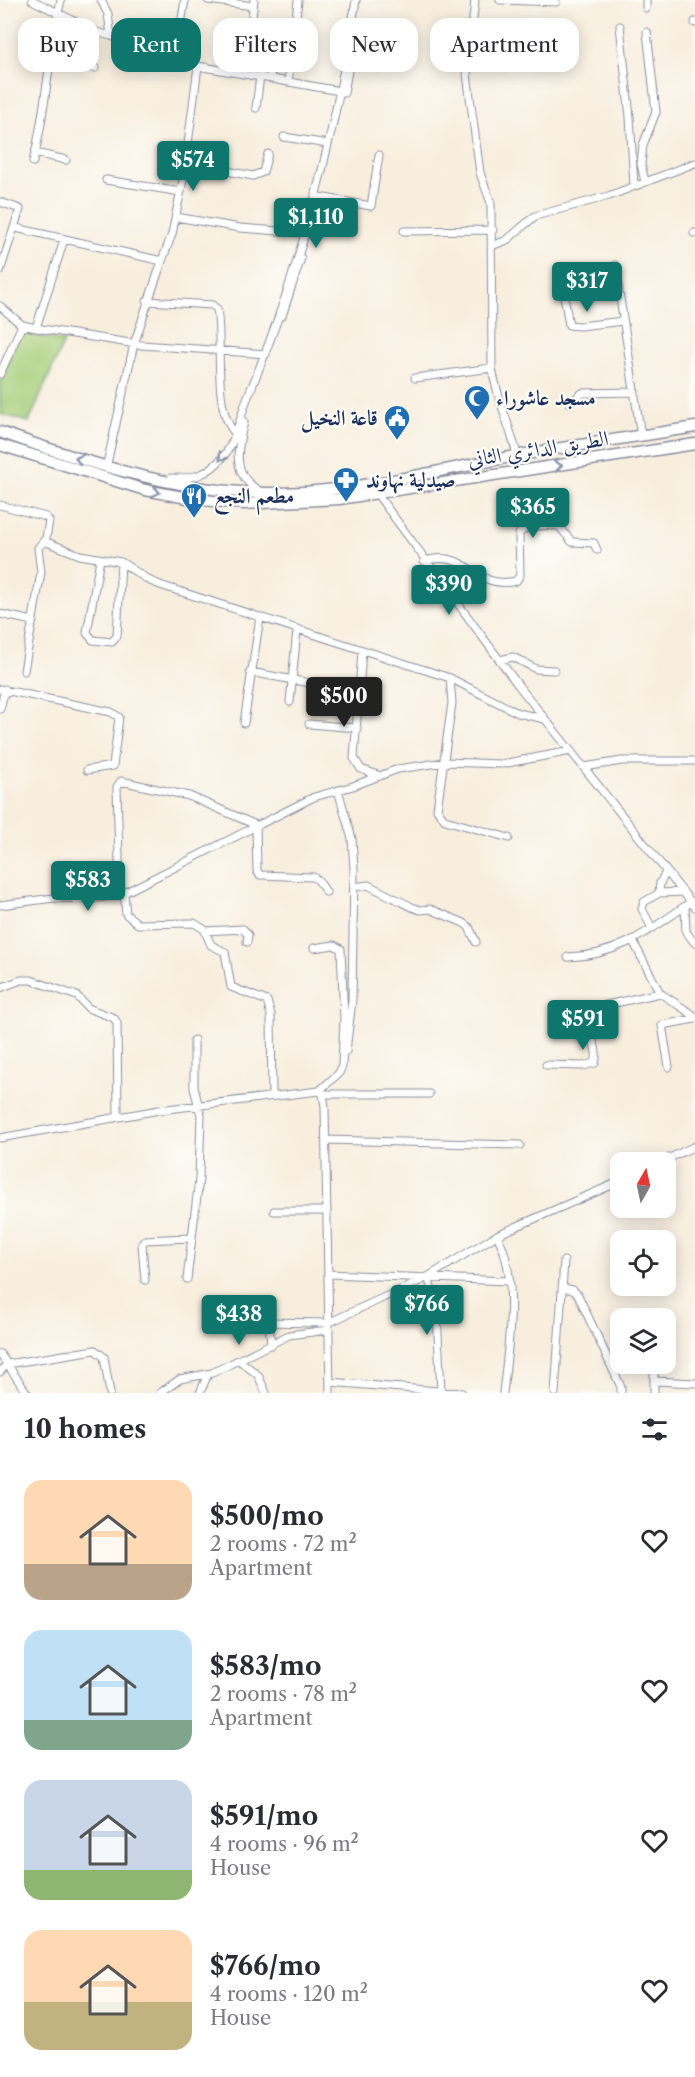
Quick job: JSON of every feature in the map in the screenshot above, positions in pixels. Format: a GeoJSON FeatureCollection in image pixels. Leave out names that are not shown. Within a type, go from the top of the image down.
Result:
{"type":"FeatureCollection","features":[{"type":"Feature","properties":{"kind":"highway","name":"الطريق الدائري الثاني"},"geometry":{"type":"LineString","coordinates":[[0,432],[106,468],[227,491],[264,493],[336,488],[517,455],[695,427]]}},
{"type":"Feature","properties":{"kind":"highway"},"geometry":{"type":"LineString","coordinates":[[641,436],[665,438],[666,444],[650,451]]}},
{"type":"Feature","properties":{"kind":"highway","name":"الطريق الدائري الثاني"},"geometry":{"type":"LineString","coordinates":[[0,445],[106,480],[194,499],[275,504],[377,494],[695,444]]}},
{"type":"Feature","properties":{"kind":"street"},"geometry":{"type":"LineString","coordinates":[[32,0],[96,32],[111,36],[106,7],[101,0]]}},
{"type":"Feature","properties":{"kind":"street"},"geometry":{"type":"LineString","coordinates":[[57,18],[62,0]]}},
{"type":"Feature","properties":{"kind":"street"},"geometry":{"type":"LineString","coordinates":[[182,18],[185,0]]}},
{"type":"Feature","properties":{"kind":"street"},"geometry":{"type":"LineString","coordinates":[[208,0],[254,3],[252,18]]}},
{"type":"Feature","properties":{"kind":"street"},"geometry":{"type":"LineString","coordinates":[[158,478],[199,476],[208,472],[224,456],[236,433],[266,354],[304,233],[328,144],[357,0]]}},
{"type":"Feature","properties":{"kind":"street"},"geometry":{"type":"LineString","coordinates":[[264,493],[248,484],[239,471],[237,460],[242,428],[293,285],[319,197],[346,81],[357,0]]}},
{"type":"Feature","properties":{"kind":"street"},"geometry":{"type":"LineString","coordinates":[[475,0],[467,74],[480,173],[491,202],[494,246],[490,262],[494,301],[492,368],[497,393],[510,426],[517,455]]}},
{"type":"Feature","properties":{"kind":"street"},"geometry":{"type":"LineString","coordinates":[[500,0],[556,2]]}},
{"type":"Feature","properties":{"kind":"street"},"geometry":{"type":"LineString","coordinates":[[288,82],[298,1]]}},
{"type":"Feature","properties":{"kind":"street"},"geometry":{"type":"LineString","coordinates":[[620,26],[630,117],[634,186]]}},
{"type":"Feature","properties":{"kind":"street"},"geometry":{"type":"LineString","coordinates":[[645,182],[641,165],[643,145],[656,112],[648,32]]}},
{"type":"Feature","properties":{"kind":"street"},"geometry":{"type":"LineString","coordinates":[[201,66],[340,91]]}},
{"type":"Feature","properties":{"kind":"street"},"geometry":{"type":"LineString","coordinates":[[33,162],[42,123],[48,72]]}},
{"type":"Feature","properties":{"kind":"street"},"geometry":{"type":"LineString","coordinates":[[106,468],[134,344],[176,217],[197,72]]}},
{"type":"Feature","properties":{"kind":"street"},"geometry":{"type":"LineString","coordinates":[[270,78],[271,72]]}},
{"type":"Feature","properties":{"kind":"street"},"geometry":{"type":"LineString","coordinates":[[256,108],[260,76]]}},
{"type":"Feature","properties":{"kind":"street"},"geometry":{"type":"LineString","coordinates":[[284,137],[328,144]]}},
{"type":"Feature","properties":{"kind":"street"},"geometry":{"type":"LineString","coordinates":[[35,153],[66,160]]}},
{"type":"Feature","properties":{"kind":"street"},"geometry":{"type":"LineString","coordinates":[[185,164],[253,176],[263,172],[268,154]]}},
{"type":"Feature","properties":{"kind":"street"},"geometry":{"type":"LineString","coordinates":[[319,197],[371,206],[379,154]]}},
{"type":"Feature","properties":{"kind":"street"},"geometry":{"type":"LineString","coordinates":[[494,246],[507,240],[535,216],[583,204],[695,163]]}},
{"type":"Feature","properties":{"kind":"street"},"geometry":{"type":"LineString","coordinates":[[106,180],[181,192]]}},
{"type":"Feature","properties":{"kind":"street"},"geometry":{"type":"LineString","coordinates":[[0,202],[19,208],[16,228],[0,271]]}},
{"type":"Feature","properties":{"kind":"street"},"geometry":{"type":"LineString","coordinates":[[176,217],[240,228],[304,233]]}},
{"type":"Feature","properties":{"kind":"street"},"geometry":{"type":"LineString","coordinates":[[16,228],[162,261]]}},
{"type":"Feature","properties":{"kind":"street"},"geometry":{"type":"LineString","coordinates":[[404,231],[493,230]]}},
{"type":"Feature","properties":{"kind":"street"},"geometry":{"type":"LineString","coordinates":[[36,328],[64,240]]}},
{"type":"Feature","properties":{"kind":"street"},"geometry":{"type":"LineString","coordinates":[[615,265],[641,436]]}},
{"type":"Feature","properties":{"kind":"street"},"geometry":{"type":"LineString","coordinates":[[584,285],[564,296],[568,325],[580,326],[623,321]]}},
{"type":"Feature","properties":{"kind":"street"},"geometry":{"type":"LineString","coordinates":[[147,301],[215,306],[218,313],[218,353],[227,424],[236,433]]}},
{"type":"Feature","properties":{"kind":"street"},"geometry":{"type":"LineString","coordinates":[[0,306],[22,325],[36,328],[134,344],[218,353],[266,354]]}},
{"type":"Feature","properties":{"kind":"street"},"geometry":{"type":"LineString","coordinates":[[0,374],[22,325]]}},
{"type":"Feature","properties":{"kind":"street"},"geometry":{"type":"LineString","coordinates":[[415,378],[492,368]]}},
{"type":"Feature","properties":{"kind":"street"},"geometry":{"type":"LineString","coordinates":[[570,403],[582,393],[635,392]]}},
{"type":"Feature","properties":{"kind":"street"},"geometry":{"type":"LineString","coordinates":[[377,494],[424,561],[500,660],[683,892],[690,905],[686,932],[695,943]]}},
{"type":"Feature","properties":{"kind":"street"},"geometry":{"type":"LineString","coordinates":[[0,505],[48,519],[44,541],[38,548],[41,572],[24,670]]}},
{"type":"Feature","properties":{"kind":"street"},"geometry":{"type":"LineString","coordinates":[[424,561],[436,558],[453,559],[489,580],[502,583],[516,581],[520,575],[519,534],[524,528],[531,527],[559,526],[572,542],[594,543],[597,550]]}},
{"type":"Feature","properties":{"kind":"street"},"geometry":{"type":"LineString","coordinates":[[44,541],[100,560],[121,561],[150,581],[450,678],[518,714],[546,719]]}},
{"type":"Feature","properties":{"kind":"street"},"geometry":{"type":"LineString","coordinates":[[100,560],[87,633],[93,640],[112,642],[117,636],[121,561]]}},
{"type":"Feature","properties":{"kind":"street"},"geometry":{"type":"LineString","coordinates":[[0,614],[33,621]]}},
{"type":"Feature","properties":{"kind":"street"},"geometry":{"type":"LineString","coordinates":[[244,723],[260,617]]}},
{"type":"Feature","properties":{"kind":"street"},"geometry":{"type":"LineString","coordinates":[[290,702],[297,630]]}},
{"type":"Feature","properties":{"kind":"street"},"geometry":{"type":"LineString","coordinates":[[362,651],[356,764],[380,776]]}},
{"type":"Feature","properties":{"kind":"street"},"geometry":{"type":"LineString","coordinates":[[500,660],[516,658],[536,669],[554,670]]}},
{"type":"Feature","properties":{"kind":"street"},"geometry":{"type":"LineString","coordinates":[[250,672],[310,683]]}},
{"type":"Feature","properties":{"kind":"street"},"geometry":{"type":"LineString","coordinates":[[450,678],[452,704],[438,809],[440,815],[445,820],[509,838]]}},
{"type":"Feature","properties":{"kind":"street"},"geometry":{"type":"LineString","coordinates":[[0,710],[2,689],[111,712],[118,717],[113,766],[87,770]]}},
{"type":"Feature","properties":{"kind":"street"},"geometry":{"type":"LineString","coordinates":[[309,724],[357,728]]}},
{"type":"Feature","properties":{"kind":"street"},"geometry":{"type":"LineString","coordinates":[[0,905],[54,898],[88,899],[122,894],[314,797],[398,768],[445,762],[502,764],[571,751]]}},
{"type":"Feature","properties":{"kind":"street"},"geometry":{"type":"LineString","coordinates":[[584,767],[622,761],[695,760]]}},
{"type":"Feature","properties":{"kind":"street"},"geometry":{"type":"LineString","coordinates":[[256,825],[189,796],[121,781],[117,787],[122,894],[126,914],[138,924],[194,923],[205,931],[212,945],[225,952],[231,987],[260,997],[269,1005],[272,1095]]}},
{"type":"Feature","properties":{"kind":"street"},"geometry":{"type":"LineString","coordinates":[[330,1393],[326,1140],[321,1092],[339,1073],[349,1044],[354,887],[352,839],[338,790]]}},
{"type":"Feature","properties":{"kind":"street"},"geometry":{"type":"LineString","coordinates":[[256,825],[257,871],[260,875],[313,877],[318,880],[326,892]]}},
{"type":"Feature","properties":{"kind":"street"},"geometry":{"type":"LineString","coordinates":[[659,893],[660,883],[666,872]]}},
{"type":"Feature","properties":{"kind":"street"},"geometry":{"type":"LineString","coordinates":[[354,887],[368,885],[412,907],[430,909],[464,923],[469,927],[476,942]]}},
{"type":"Feature","properties":{"kind":"street"},"geometry":{"type":"LineString","coordinates":[[652,928],[642,905],[659,893],[683,892]]}},
{"type":"Feature","properties":{"kind":"street"},"geometry":{"type":"LineString","coordinates":[[568,957],[593,956],[633,941],[690,905]]}},
{"type":"Feature","properties":{"kind":"street"},"geometry":{"type":"LineString","coordinates":[[205,931],[243,929],[248,935],[247,942]]}},
{"type":"Feature","properties":{"kind":"street"},"geometry":{"type":"LineString","coordinates":[[633,941],[660,993],[695,1017]]}},
{"type":"Feature","properties":{"kind":"street"},"geometry":{"type":"LineString","coordinates":[[314,948],[334,945],[341,949],[344,1056]]}},
{"type":"Feature","properties":{"kind":"street"},"geometry":{"type":"LineString","coordinates":[[0,988],[21,980],[31,980],[77,996],[88,1008],[114,1017],[117,1023],[118,1117]]}},
{"type":"Feature","properties":{"kind":"street"},"geometry":{"type":"LineString","coordinates":[[546,1065],[584,1066],[595,1063],[596,1054],[587,1018],[590,1010],[660,993]]}},
{"type":"Feature","properties":{"kind":"street"},"geometry":{"type":"LineString","coordinates":[[669,1067],[662,1025],[695,1017]]}},
{"type":"Feature","properties":{"kind":"street"},"geometry":{"type":"LineString","coordinates":[[187,1279],[190,1238],[199,1179],[201,1115],[194,1088],[195,1040]]}},
{"type":"Feature","properties":{"kind":"street"},"geometry":{"type":"LineString","coordinates":[[0,1138],[118,1117],[272,1095],[321,1092],[429,1094]]}},
{"type":"Feature","properties":{"kind":"street"},"geometry":{"type":"LineString","coordinates":[[326,1140],[520,1145]]}},
{"type":"Feature","properties":{"kind":"street"},"geometry":{"type":"LineString","coordinates":[[676,1155],[695,1146]]}},
{"type":"Feature","properties":{"kind":"street"},"geometry":{"type":"LineString","coordinates":[[160,1393],[185,1377],[208,1374],[289,1335],[328,1326],[427,1279],[497,1235],[610,1186]]}},
{"type":"Feature","properties":{"kind":"street"},"geometry":{"type":"LineString","coordinates":[[274,1211],[327,1211]]}},
{"type":"Feature","properties":{"kind":"street"},"geometry":{"type":"LineString","coordinates":[[497,1235],[507,1254],[509,1281],[503,1393]]}},
{"type":"Feature","properties":{"kind":"street"},"geometry":{"type":"LineString","coordinates":[[145,1280],[142,1244],[145,1240],[190,1238]]}},
{"type":"Feature","properties":{"kind":"street"},"geometry":{"type":"LineString","coordinates":[[555,1393],[564,1261]]}},
{"type":"Feature","properties":{"kind":"street"},"geometry":{"type":"LineString","coordinates":[[328,1274],[509,1281]]}},
{"type":"Feature","properties":{"kind":"street"},"geometry":{"type":"LineString","coordinates":[[427,1279],[438,1323],[441,1391]]}},
{"type":"Feature","properties":{"kind":"street"},"geometry":{"type":"LineString","coordinates":[[562,1288],[573,1290],[578,1295],[621,1386],[621,1393]]}},
{"type":"Feature","properties":{"kind":"street"},"geometry":{"type":"LineString","coordinates":[[260,1322],[328,1326]]}},
{"type":"Feature","properties":{"kind":"street"},"geometry":{"type":"LineString","coordinates":[[269,1322],[271,1345]]}},
{"type":"Feature","properties":{"kind":"street"},"geometry":{"type":"LineString","coordinates":[[0,1372],[7,1364],[95,1350],[104,1357],[110,1393]]}},
{"type":"Feature","properties":{"kind":"street"},"geometry":{"type":"LineString","coordinates":[[0,1354],[27,1393]]}},
{"type":"Feature","properties":{"kind":"street"},"geometry":{"type":"LineString","coordinates":[[239,1360],[258,1376],[266,1393]]}},
{"type":"Feature","properties":{"kind":"street"},"geometry":{"type":"LineString","coordinates":[[200,1393],[208,1374]]}},
{"type":"Feature","properties":{"kind":"street"},"geometry":{"type":"LineString","coordinates":[[654,1393],[655,1374]]}},
{"type":"Feature","properties":{"kind":"street"},"geometry":{"type":"LineString","coordinates":[[330,1382],[462,1393]]}},
{"type":"Feature","properties":{"kind":"street"},"geometry":{"type":"LineString","coordinates":[[655,1382],[695,1383]]}},
{"type":"Feature","properties":{"kind":"green space"},"geometry":{"type":"Polygon","coordinates":[[[22,333],[64,341],[29,422],[0,414],[0,381],[19,335],[22,333]]]}},
{"type":"Feature","properties":{"kind":"place","name":"مسجد عاشوراء"},"geometry":{"type":"Point","coordinates":[477,421]}},
{"type":"Feature","properties":{"kind":"place","name":"قاعة النخيل"},"geometry":{"type":"Point","coordinates":[397,441]}},
{"type":"Feature","properties":{"kind":"place","name":"صيدلية نهاوند"},"geometry":{"type":"Point","coordinates":[346,503]}},
{"type":"Feature","properties":{"kind":"place","name":"مطعم النجع"},"geometry":{"type":"Point","coordinates":[194,519]}}]}
